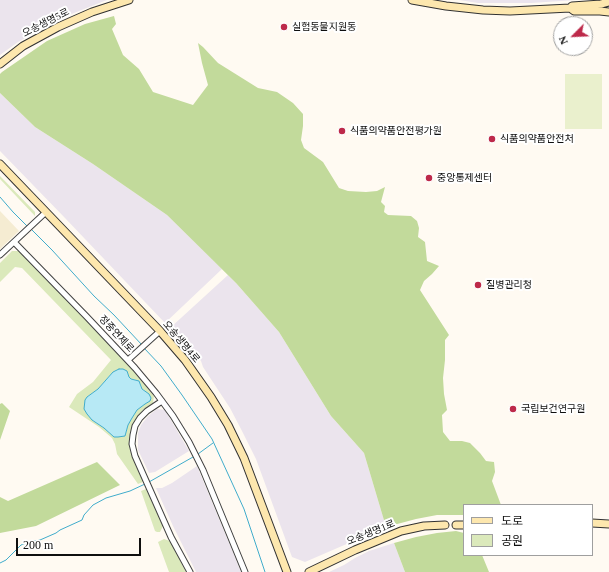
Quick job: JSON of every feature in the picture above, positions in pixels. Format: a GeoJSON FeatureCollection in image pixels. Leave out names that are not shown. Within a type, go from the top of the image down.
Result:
{"type":"FeatureCollection","features":[{"type":"Feature","properties":{"kind":"street","name":"오송생명5로"},"geometry":{"type":"LineString","coordinates":[[0,64],[23,46],[58,27],[92,12],[129,0]]}},
{"type":"Feature","properties":{"kind":"street"},"geometry":{"type":"LineString","coordinates":[[412,0],[446,6],[510,11],[570,8],[572,6],[609,2]]}},
{"type":"Feature","properties":{"kind":"street"},"geometry":{"type":"LineString","coordinates":[[570,8],[574,11],[600,10],[609,12]]}},
{"type":"Feature","properties":{"kind":"street","name":"오송생명4로"},"geometry":{"type":"LineString","coordinates":[[0,164],[185,360],[211,397],[244,458],[287,572]]}},
{"type":"Feature","properties":{"kind":"street"},"geometry":{"type":"LineString","coordinates":[[0,255],[46,212]]}},
{"type":"Feature","properties":{"kind":"street","name":"정중연제로"},"geometry":{"type":"LineString","coordinates":[[16,240],[129,359],[173,416],[193,449],[245,572]]}},
{"type":"Feature","properties":{"kind":"street"},"geometry":{"type":"LineString","coordinates":[[129,359],[158,333]]}},
{"type":"Feature","properties":{"kind":"street"},"geometry":{"type":"LineString","coordinates":[[162,402],[147,411],[140,418],[135,426],[132,444],[135,456],[171,537],[190,572]]}},
{"type":"Feature","properties":{"kind":"street"},"geometry":{"type":"LineString","coordinates":[[593,524],[609,524]]}},
{"type":"Feature","properties":{"kind":"street","name":"오송생명1로"},"geometry":{"type":"LineString","coordinates":[[309,572],[355,550],[401,531],[424,526],[445,525]]}},
{"type":"Feature","properties":{"kind":"street"},"geometry":{"type":"LineString","coordinates":[[456,525],[463,525]]}},
{"type":"Feature","properties":{"kind":"shaded area"},"geometry":{"type":"Polygon","coordinates":[[[0,0],[107,0],[50,24],[18,42],[0,55],[0,0]]]}},
{"type":"Feature","properties":{"kind":"shaded area"},"geometry":{"type":"Polygon","coordinates":[[[459,0],[576,0],[531,3],[478,3],[459,0]]]}},
{"type":"Feature","properties":{"kind":"shaded area"},"geometry":{"type":"Polygon","coordinates":[[[0,93],[35,127],[93,164],[167,215],[222,269],[165,323],[0,151],[0,93]]]}},
{"type":"Feature","properties":{"kind":"shaded area"},"geometry":{"type":"Polygon","coordinates":[[[0,211],[19,231],[0,249],[0,211]]]}},
{"type":"Feature","properties":{"kind":"shaded area"},"geometry":{"type":"Polygon","coordinates":[[[228,275],[279,332],[331,416],[364,453],[386,527],[305,562],[292,557],[256,459],[230,408],[203,367],[201,361],[187,344],[180,340],[170,328],[228,275]]]}},
{"type":"Feature","properties":{"kind":"shaded area"},"geometry":{"type":"Polygon","coordinates":[[[157,409],[165,410],[189,451],[155,472],[149,473],[138,450],[138,433],[141,425],[148,416],[157,409]]]}},
{"type":"Feature","properties":{"kind":"shaded area"},"geometry":{"type":"Polygon","coordinates":[[[197,466],[241,572],[196,572],[156,488],[162,488],[172,483],[197,466]]]}},
{"type":"Feature","properties":{"kind":"shaded area"},"geometry":{"type":"Polygon","coordinates":[[[394,543],[405,572],[329,572],[369,551],[394,543]]]}},
{"type":"Feature","properties":{"kind":"green space"},"geometry":{"type":"Polygon","coordinates":[[[114,16],[116,24],[112,29],[123,55],[139,69],[153,92],[193,105],[208,85],[198,43],[218,63],[258,88],[277,92],[293,103],[303,114],[301,140],[304,148],[323,162],[339,188],[348,191],[366,192],[377,191],[385,187],[381,202],[385,206],[384,212],[388,215],[411,216],[417,221],[419,228],[418,237],[425,242],[427,261],[439,266],[424,281],[420,290],[449,335],[445,340],[443,378],[447,410],[442,415],[443,432],[450,441],[470,443],[486,461],[494,462],[495,472],[492,481],[501,504],[463,504],[463,515],[437,515],[386,527],[364,453],[331,416],[279,332],[236,283],[167,215],[93,164],[35,127],[0,93],[0,74],[2,72],[47,41],[85,24],[114,16]]]}},
{"type":"Feature","properties":{"kind":"green space"},"geometry":{"type":"Polygon","coordinates":[[[565,74],[602,74],[602,129],[565,129],[565,74]]]}},
{"type":"Feature","properties":{"kind":"green space"},"geometry":{"type":"Polygon","coordinates":[[[0,176],[35,212],[35,216],[0,179],[0,176]]]}},
{"type":"Feature","properties":{"kind":"green space"},"geometry":{"type":"Polygon","coordinates":[[[12,251],[19,251],[119,353],[154,396],[153,403],[143,410],[135,420],[130,434],[129,446],[143,482],[138,484],[117,454],[112,438],[99,427],[69,407],[77,394],[93,382],[111,360],[22,268],[15,267],[0,282],[0,263],[12,251]],[[127,371],[113,372],[98,389],[87,397],[92,420],[114,437],[125,436],[128,425],[137,410],[150,401],[145,391],[142,389],[139,381],[129,377],[127,371]]]}},
{"type":"Feature","properties":{"kind":"green space"},"geometry":{"type":"Polygon","coordinates":[[[2,403],[10,411],[0,440],[0,404],[2,403]]]}},
{"type":"Feature","properties":{"kind":"green space"},"geometry":{"type":"Polygon","coordinates":[[[97,462],[120,485],[36,526],[0,533],[0,497],[8,501],[97,462]]]}},
{"type":"Feature","properties":{"kind":"green space"},"geometry":{"type":"Polygon","coordinates":[[[146,489],[163,526],[160,532],[155,531],[141,491],[146,489]]]}},
{"type":"Feature","properties":{"kind":"green space"},"geometry":{"type":"Polygon","coordinates":[[[456,531],[463,533],[463,556],[482,556],[489,572],[405,572],[394,543],[437,533],[456,531]]]}},
{"type":"Feature","properties":{"kind":"green space"},"geometry":{"type":"Polygon","coordinates":[[[164,539],[170,541],[186,572],[169,572],[158,542],[164,539]]]}},
{"type":"Feature","properties":{"kind":"water"},"geometry":{"type":"Polygon","coordinates":[[[119,369],[127,371],[131,379],[139,381],[142,389],[149,394],[151,398],[150,401],[137,410],[128,425],[125,436],[114,437],[92,420],[84,409],[85,400],[87,397],[98,389],[113,372],[119,369]]]}},
{"type":"Feature","properties":{"kind":"waterway"},"geometry":{"type":"LineString","coordinates":[[0,197],[27,226]]}},
{"type":"Feature","properties":{"kind":"waterway"},"geometry":{"type":"LineString","coordinates":[[31,229],[142,345]]}},
{"type":"Feature","properties":{"kind":"waterway"},"geometry":{"type":"LineString","coordinates":[[144,348],[161,366],[212,439],[244,509],[265,572]]}},
{"type":"Feature","properties":{"kind":"waterway"},"geometry":{"type":"LineString","coordinates":[[198,454],[213,443]]}},
{"type":"Feature","properties":{"kind":"waterway"},"geometry":{"type":"LineString","coordinates":[[149,482],[193,457]]}},
{"type":"Feature","properties":{"kind":"waterway"},"geometry":{"type":"LineString","coordinates":[[0,563],[6,560],[21,545],[40,540],[82,520],[84,515],[93,505],[106,498],[130,491],[145,484]]}},
{"type":"Feature","properties":{"kind":"place","name":"실험동물지원동"},"geometry":{"type":"Point","coordinates":[284,27]}},
{"type":"Feature","properties":{"kind":"place","name":"식품의약품안전평가원"},"geometry":{"type":"Point","coordinates":[342,131]}},
{"type":"Feature","properties":{"kind":"place","name":"식품의약품안전처"},"geometry":{"type":"Point","coordinates":[492,139]}},
{"type":"Feature","properties":{"kind":"place","name":"중앙통제센터"},"geometry":{"type":"Point","coordinates":[429,178]}},
{"type":"Feature","properties":{"kind":"place","name":"질병관리청"},"geometry":{"type":"Point","coordinates":[478,285]}},
{"type":"Feature","properties":{"kind":"place","name":"국립보건연구원"},"geometry":{"type":"Point","coordinates":[513,409]}}]}
